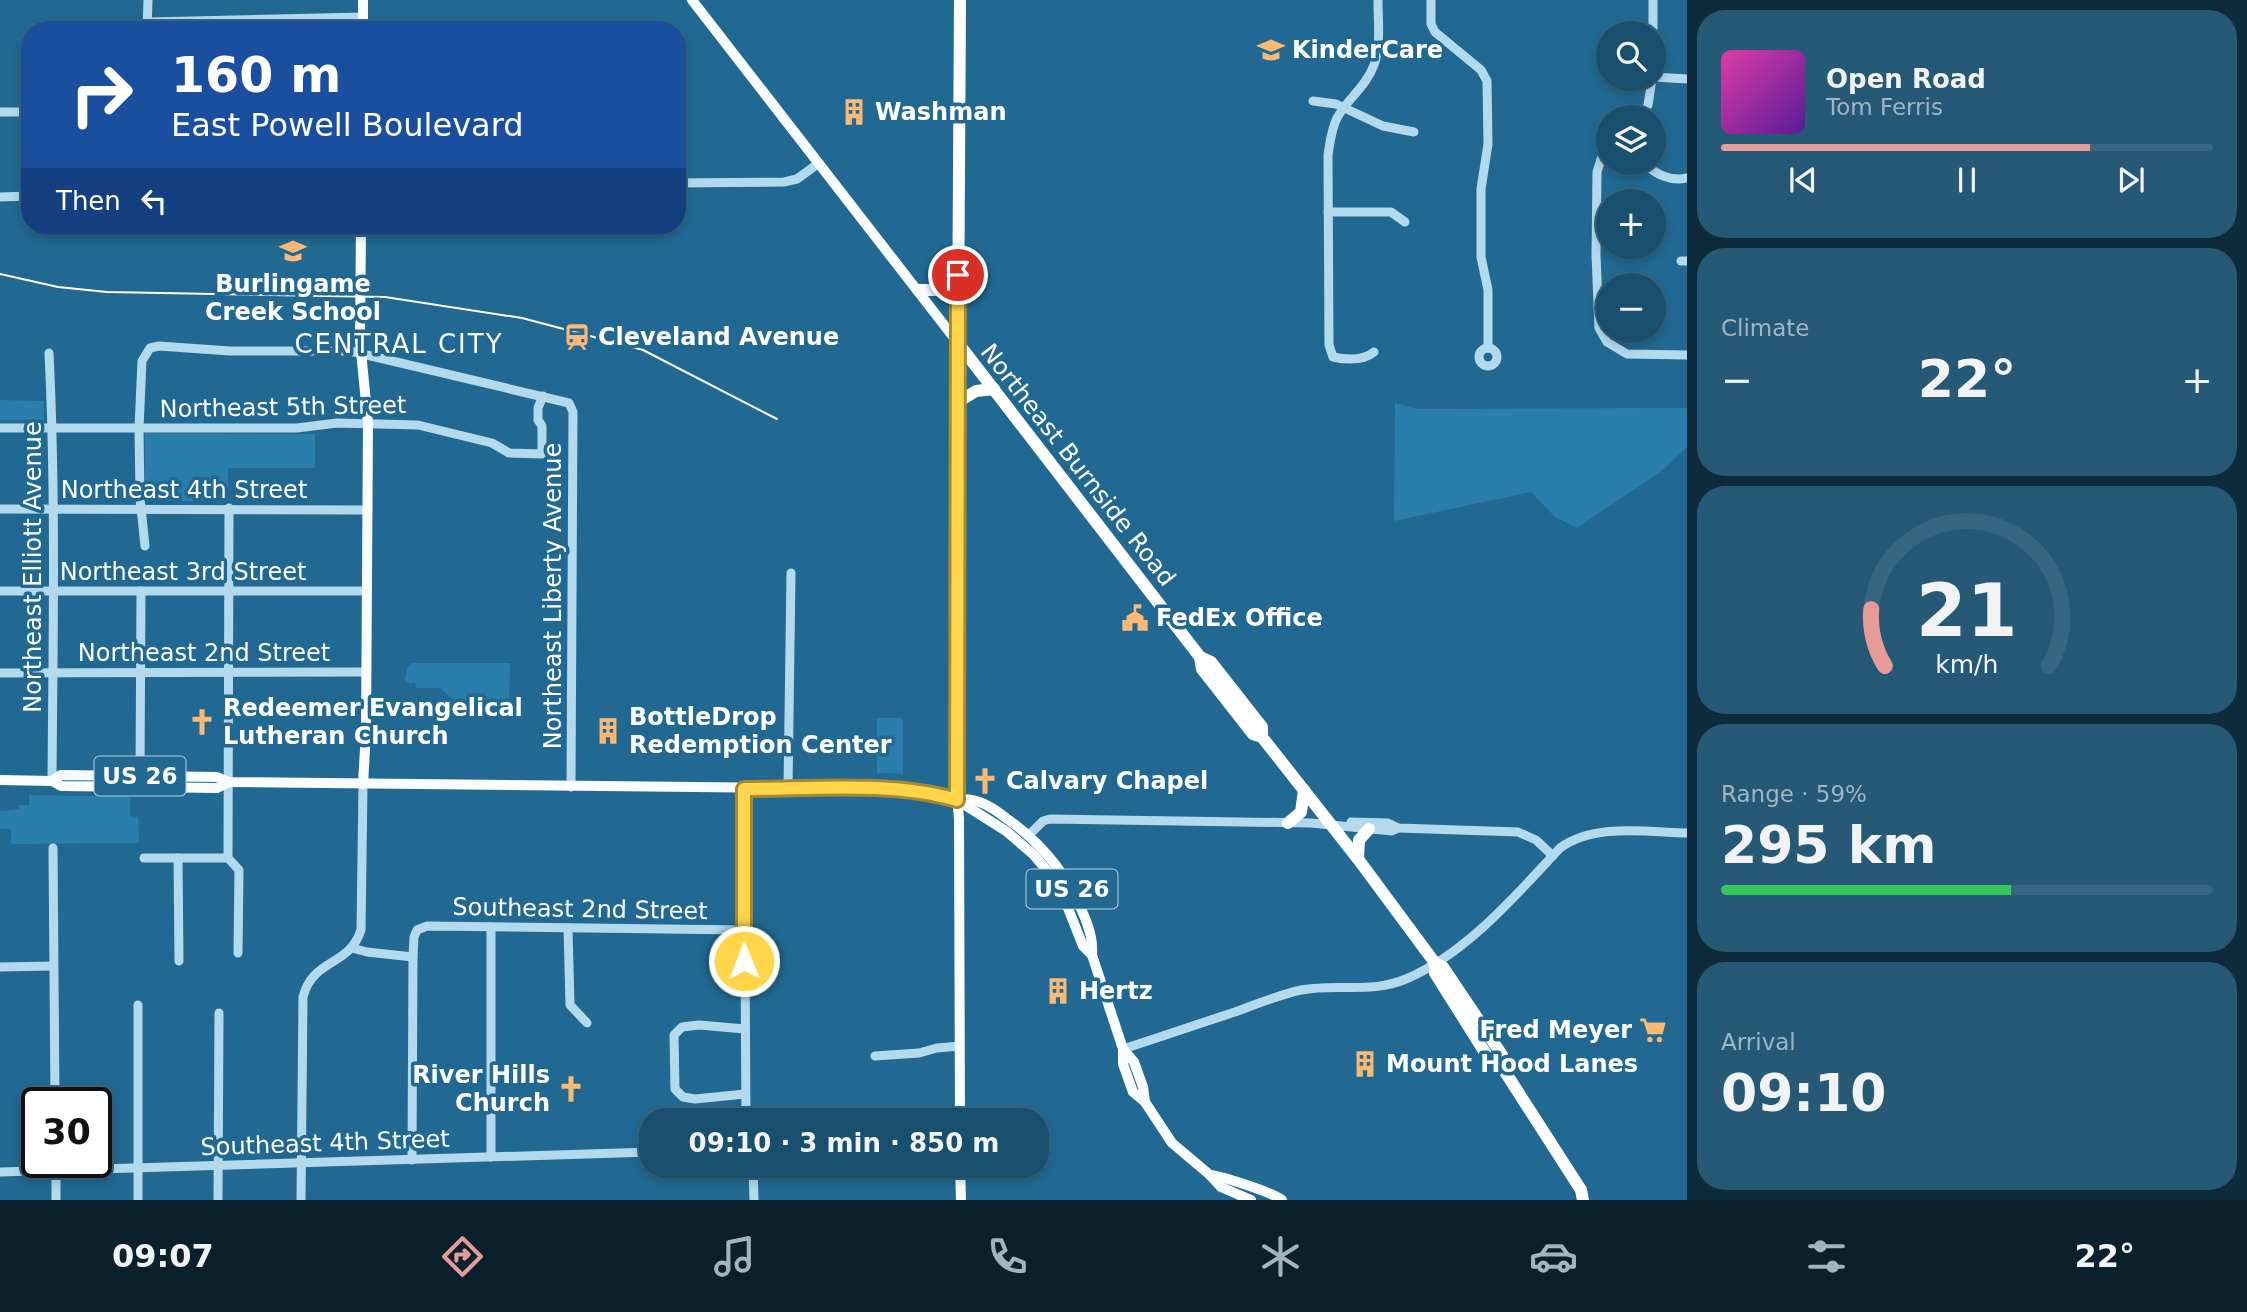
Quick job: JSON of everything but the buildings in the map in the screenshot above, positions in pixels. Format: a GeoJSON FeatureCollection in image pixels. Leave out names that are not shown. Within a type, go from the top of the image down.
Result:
{"type":"FeatureCollection","features":[{"type":"Feature","properties":{"kind":"highway"},"geometry":{"type":"LineString","coordinates":[[958,343],[960,0]]}},
{"type":"Feature","properties":{"kind":"highway"},"geometry":{"type":"LineString","coordinates":[[918,290],[939,289],[958,275]]}},
{"type":"Feature","properties":{"kind":"highway","name":"Northeast Burnside Road"},"geometry":{"type":"LineString","coordinates":[[958,343],[1200,657],[1211,662],[1262,727],[1262,737]]}},
{"type":"Feature","properties":{"kind":"highway"},"geometry":{"type":"LineString","coordinates":[[958,402],[975,391],[993,389]]}},
{"type":"Feature","properties":{"kind":"highway","name":"Northeast Burnside Road"},"geometry":{"type":"LineString","coordinates":[[1200,657],[1202,669],[1253,734],[1262,737],[1331,824],[1435,963],[1435,973],[1491,1062],[1502,1068],[1582,1195]]}},
{"type":"Feature","properties":{"kind":"highway"},"geometry":{"type":"LineString","coordinates":[[1214,684],[1227,693],[1244,714],[1252,715]]}},
{"type":"Feature","properties":{"kind":"highway"},"geometry":{"type":"LineString","coordinates":[[1288,823],[1301,812],[1304,790]]}},
{"type":"Feature","properties":{"kind":"highway"},"geometry":{"type":"LineString","coordinates":[[1358,859],[1359,840],[1369,829]]}},
{"type":"Feature","properties":{"kind":"highway"},"geometry":{"type":"LineString","coordinates":[[1582,1195],[1596,1200]]}},
{"type":"Feature","properties":{"kind":"main road"},"geometry":{"type":"LineString","coordinates":[[363,0],[363,21]]}},
{"type":"Feature","properties":{"kind":"main road","name":"Northeast Burnside Road"},"geometry":{"type":"LineString","coordinates":[[692,0],[958,343]]}},
{"type":"Feature","properties":{"kind":"main road"},"geometry":{"type":"LineString","coordinates":[[361,235],[361,353],[368,423],[363,784]]}},
{"type":"Feature","properties":{"kind":"main road"},"geometry":{"type":"LineString","coordinates":[[958,343],[957,800],[960,1108]]}},
{"type":"Feature","properties":{"kind":"main road","name":"US 26"},"geometry":{"type":"LineString","coordinates":[[0,780],[52,780],[61,775],[217,777],[229,782],[907,791],[957,800],[1019,841],[1052,869]]}},
{"type":"Feature","properties":{"kind":"main road"},"geometry":{"type":"LineString","coordinates":[[100,786],[114,782],[132,782],[140,776]]}},
{"type":"Feature","properties":{"kind":"main road","name":"US 26"},"geometry":{"type":"LineString","coordinates":[[52,780],[61,786],[217,788],[229,782]]}},
{"type":"Feature","properties":{"kind":"main road","name":"US 26"},"geometry":{"type":"LineString","coordinates":[[957,800],[969,797],[988,806],[1030,834],[1052,869],[1083,946],[1092,955],[1123,1049],[1134,1062],[1145,1102],[1172,1143],[1221,1187],[1251,1200]]}},
{"type":"Feature","properties":{"kind":"main road","name":"US 26"},"geometry":{"type":"LineString","coordinates":[[1210,1175],[1226,1177],[1250,1188],[1279,1196],[1282,1200]]}},
{"type":"Feature","properties":{"kind":"main road"},"geometry":{"type":"LineString","coordinates":[[960,1178],[961,1200]]}},
{"type":"Feature","properties":{"kind":"street"},"geometry":{"type":"LineString","coordinates":[[148,0],[148,21]]}},
{"type":"Feature","properties":{"kind":"street"},"geometry":{"type":"LineString","coordinates":[[1374,352],[1362,359],[1344,360],[1333,357],[1329,345],[1328,212],[1331,135],[1336,119],[1364,85],[1374,64],[1378,44],[1378,0]]}},
{"type":"Feature","properties":{"kind":"street"},"geometry":{"type":"LineString","coordinates":[[1431,0],[1432,24],[1436,32],[1481,70],[1487,81],[1488,144],[1481,181],[1480,211],[1481,257],[1488,290],[1488,348]]}},
{"type":"Feature","properties":{"kind":"street"},"geometry":{"type":"LineString","coordinates":[[1653,0],[1653,21]]}},
{"type":"Feature","properties":{"kind":"street"},"geometry":{"type":"LineString","coordinates":[[267,21],[363,17]]}},
{"type":"Feature","properties":{"kind":"street"},"geometry":{"type":"LineString","coordinates":[[1666,78],[1687,79]]}},
{"type":"Feature","properties":{"kind":"street"},"geometry":{"type":"LineString","coordinates":[[1313,101],[1345,107],[1383,126],[1414,132]]}},
{"type":"Feature","properties":{"kind":"street"},"geometry":{"type":"LineString","coordinates":[[0,113],[21,112]]}},
{"type":"Feature","properties":{"kind":"street"},"geometry":{"type":"LineString","coordinates":[[686,183],[784,182],[797,179],[819,163]]}},
{"type":"Feature","properties":{"kind":"street"},"geometry":{"type":"LineString","coordinates":[[1597,175],[1599,328],[1610,351],[1627,354],[1687,355]]}},
{"type":"Feature","properties":{"kind":"street"},"geometry":{"type":"LineString","coordinates":[[1662,175],[1679,180],[1687,178]]}},
{"type":"Feature","properties":{"kind":"street"},"geometry":{"type":"LineString","coordinates":[[0,197],[21,196]]}},
{"type":"Feature","properties":{"kind":"street"},"geometry":{"type":"LineString","coordinates":[[1328,212],[1391,212],[1405,222]]}},
{"type":"Feature","properties":{"kind":"street"},"geometry":{"type":"LineString","coordinates":[[145,546],[140,508],[142,361],[146,351],[159,346],[230,351],[351,351],[543,396]]}},
{"type":"Feature","properties":{"kind":"street","name":"Northeast Elliott Avenue"},"geometry":{"type":"LineString","coordinates":[[49,353],[54,592],[52,780]]}},
{"type":"Feature","properties":{"kind":"street","name":"Northeast 5th Street"},"geometry":{"type":"LineString","coordinates":[[0,428],[297,428],[337,423],[368,423],[424,426],[492,443],[509,453],[542,454],[542,426],[538,420],[538,408],[543,396]]}},
{"type":"Feature","properties":{"kind":"street","name":"Northeast Liberty Avenue"},"geometry":{"type":"LineString","coordinates":[[543,396],[572,405],[571,787]]}},
{"type":"Feature","properties":{"kind":"street","name":"Northeast 4th Street"},"geometry":{"type":"LineString","coordinates":[[0,509],[368,510]]}},
{"type":"Feature","properties":{"kind":"street"},"geometry":{"type":"LineString","coordinates":[[229,509],[228,858],[239,870],[238,953]]}},
{"type":"Feature","properties":{"kind":"street"},"geometry":{"type":"LineString","coordinates":[[788,789],[791,573]]}},
{"type":"Feature","properties":{"kind":"street"},"geometry":{"type":"LineString","coordinates":[[140,776],[141,591]]}},
{"type":"Feature","properties":{"kind":"street","name":"Northeast 3rd Street"},"geometry":{"type":"LineString","coordinates":[[0,592],[367,591]]}},
{"type":"Feature","properties":{"kind":"street","name":"Northeast 2nd Street"},"geometry":{"type":"LineString","coordinates":[[0,673],[366,672]]}},
{"type":"Feature","properties":{"kind":"street"},"geometry":{"type":"LineString","coordinates":[[301,1200],[303,997],[312,977],[322,967],[337,960],[352,948],[359,934],[362,919],[363,784]]}},
{"type":"Feature","properties":{"kind":"street"},"geometry":{"type":"LineString","coordinates":[[744,789],[746,1108]]}},
{"type":"Feature","properties":{"kind":"street"},"geometry":{"type":"LineString","coordinates":[[1030,834],[1043,821],[1049,819],[1388,823],[1398,828],[1523,833],[1553,856]]}},
{"type":"Feature","properties":{"kind":"street"},"geometry":{"type":"LineString","coordinates":[[1331,824],[1392,831],[1398,828]]}},
{"type":"Feature","properties":{"kind":"street"},"geometry":{"type":"LineString","coordinates":[[1123,1049],[1291,992],[1321,987],[1375,988],[1406,979],[1435,963],[1492,918],[1564,845],[1592,835],[1616,832],[1687,833]]}},
{"type":"Feature","properties":{"kind":"street"},"geometry":{"type":"LineString","coordinates":[[53,848],[55,1087]]}},
{"type":"Feature","properties":{"kind":"street"},"geometry":{"type":"LineString","coordinates":[[144,858],[228,858]]}},
{"type":"Feature","properties":{"kind":"street"},"geometry":{"type":"LineString","coordinates":[[178,858],[179,961]]}},
{"type":"Feature","properties":{"kind":"street","name":"Southeast 2nd Street"},"geometry":{"type":"LineString","coordinates":[[413,957],[414,937],[417,930],[426,926],[744,930]]}},
{"type":"Feature","properties":{"kind":"street"},"geometry":{"type":"LineString","coordinates":[[491,927],[491,1157]]}},
{"type":"Feature","properties":{"kind":"street"},"geometry":{"type":"LineString","coordinates":[[568,928],[570,1005],[587,1023]]}},
{"type":"Feature","properties":{"kind":"street"},"geometry":{"type":"LineString","coordinates":[[352,948],[367,953],[413,957],[412,1160]]}},
{"type":"Feature","properties":{"kind":"street"},"geometry":{"type":"LineString","coordinates":[[0,967],[53,966]]}},
{"type":"Feature","properties":{"kind":"street"},"geometry":{"type":"LineString","coordinates":[[138,1005],[138,1200]]}},
{"type":"Feature","properties":{"kind":"street"},"geometry":{"type":"LineString","coordinates":[[218,1200],[219,1013]]}},
{"type":"Feature","properties":{"kind":"street"},"geometry":{"type":"LineString","coordinates":[[745,1029],[699,1025],[682,1027],[674,1035],[673,1057],[674,1089],[683,1097],[695,1099],[746,1094]]}},
{"type":"Feature","properties":{"kind":"street"},"geometry":{"type":"LineString","coordinates":[[876,1056],[919,1054],[937,1048],[960,1046]]}},
{"type":"Feature","properties":{"kind":"street","name":"Southeast 4th Street"},"geometry":{"type":"LineString","coordinates":[[112,1168],[639,1152]]}},
{"type":"Feature","properties":{"kind":"street","name":"Southeast 4th Street"},"geometry":{"type":"LineString","coordinates":[[0,1172],[21,1170]]}},
{"type":"Feature","properties":{"kind":"street"},"geometry":{"type":"LineString","coordinates":[[56,1178],[56,1200]]}},
{"type":"Feature","properties":{"kind":"street"},"geometry":{"type":"LineString","coordinates":[[753,1178],[754,1200]]}},
{"type":"Feature","properties":{"kind":"shaded area"},"geometry":{"type":"Polygon","coordinates":[[[0,400],[44,401],[44,420],[0,420],[0,400]]]}},
{"type":"Feature","properties":{"kind":"shaded area"},"geometry":{"type":"Polygon","coordinates":[[[1395,403],[1417,409],[1687,408],[1687,447],[1663,470],[1577,528],[1555,517],[1531,492],[1394,521],[1395,403]]]}},
{"type":"Feature","properties":{"kind":"shaded area"},"geometry":{"type":"Polygon","coordinates":[[[145,433],[315,434],[315,468],[228,468],[228,501],[145,501],[145,433]]]}},
{"type":"Feature","properties":{"kind":"shaded area"},"geometry":{"type":"Polygon","coordinates":[[[411,663],[510,663],[509,703],[456,702],[440,688],[416,688],[415,682],[411,684],[405,680],[411,663]]]}},
{"type":"Feature","properties":{"kind":"shaded area"},"geometry":{"type":"Polygon","coordinates":[[[877,718],[903,718],[903,774],[877,773],[877,718]]]}},
{"type":"Feature","properties":{"kind":"shaded area"},"geometry":{"type":"Polygon","coordinates":[[[29,795],[130,797],[130,816],[138,817],[139,843],[11,844],[11,829],[0,829],[0,811],[29,805],[29,795]]]}},
{"type":"Feature","properties":{"kind":"tram line"},"geometry":{"type":"LineString","coordinates":[[0,274],[58,287],[107,292],[385,297],[522,318],[643,350],[777,419]]}},
{"type":"Feature","properties":{"kind":"place","name":"KinderCare"},"geometry":{"type":"Point","coordinates":[1271,50]}},
{"type":"Feature","properties":{"kind":"place","name":"Washman"},"geometry":{"type":"Point","coordinates":[854,112]}},
{"type":"Feature","properties":{"kind":"place","name":"Burlingame Creek School"},"geometry":{"type":"Point","coordinates":[293,251]}},
{"type":"Feature","properties":{"kind":"place","name":"Cleveland Avenue"},"geometry":{"type":"Point","coordinates":[577,337]}},
{"type":"Feature","properties":{"kind":"place","name":"FedEx Office"},"geometry":{"type":"Point","coordinates":[1135,618]}},
{"type":"Feature","properties":{"kind":"place","name":"Redeemer Evangelical Lutheran Church"},"geometry":{"type":"Point","coordinates":[202,722]}},
{"type":"Feature","properties":{"kind":"place","name":"BottleDrop Redemption Center"},"geometry":{"type":"Point","coordinates":[608,731]}},
{"type":"Feature","properties":{"kind":"place","name":"Calvary Chapel"},"geometry":{"type":"Point","coordinates":[985,781]}},
{"type":"Feature","properties":{"kind":"place","name":"Hertz"},"geometry":{"type":"Point","coordinates":[1058,991]}},
{"type":"Feature","properties":{"kind":"place","name":"Fred Meyer"},"geometry":{"type":"Point","coordinates":[1653,1030]}},
{"type":"Feature","properties":{"kind":"place","name":"Mount Hood Lanes"},"geometry":{"type":"Point","coordinates":[1365,1064]}},
{"type":"Feature","properties":{"kind":"place","name":"River Hills Church"},"geometry":{"type":"Point","coordinates":[571,1089]}},
{"type":"Feature","properties":{"kind":"district","name":"CENTRAL CITY"},"geometry":{"type":"Point","coordinates":[399,344]}},
{"type":"Feature","properties":{"kind":"route"},"geometry":{"type":"LineString","coordinates":[[744,961],[744,789],[898,790],[935,794],[957,800],[958,275]]}}]}
